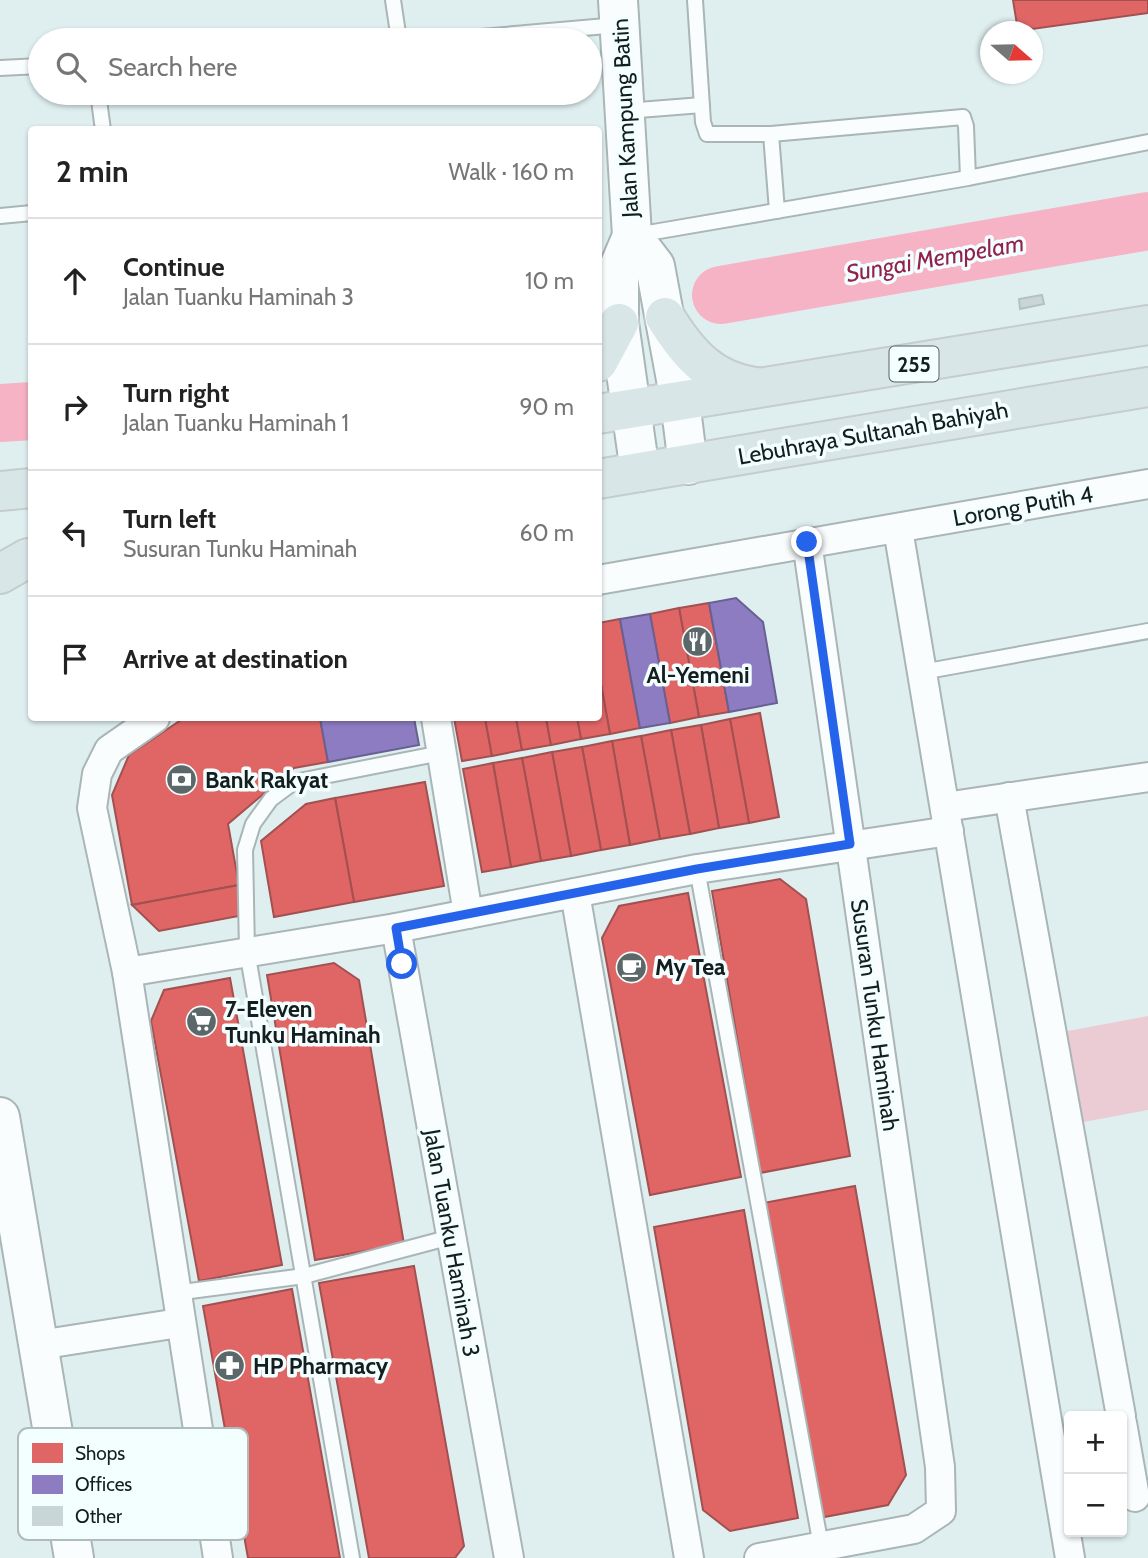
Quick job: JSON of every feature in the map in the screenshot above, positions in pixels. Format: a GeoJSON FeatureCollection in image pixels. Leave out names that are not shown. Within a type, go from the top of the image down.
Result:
{"type":"FeatureCollection","features":[{"type":"Feature","properties":{"kind":"main road"},"geometry":{"type":"LineString","coordinates":[[665,317],[689,354],[705,368],[737,384],[773,386]]}},
{"type":"Feature","properties":{"kind":"main road"},"geometry":{"type":"LineString","coordinates":[[602,355],[619,323]]}},
{"type":"Feature","properties":{"kind":"main road","name":"255"},"geometry":{"type":"LineString","coordinates":[[615,411],[1148,325]]}},
{"type":"Feature","properties":{"kind":"main road","name":"Lebuhraya Sultanah Bahiyah"},"geometry":{"type":"LineString","coordinates":[[602,478],[1148,387]]}},
{"type":"Feature","properties":{"kind":"main road"},"geometry":{"type":"LineString","coordinates":[[0,491],[28,488]]}},
{"type":"Feature","properties":{"kind":"street","name":"Jalan Kampung Batin"},"geometry":{"type":"LineString","coordinates":[[619,12],[632,236],[619,267],[615,411],[639,472]]}},
{"type":"Feature","properties":{"kind":"street","name":"Jalan Kampung Batin"},"geometry":{"type":"LineString","coordinates":[[632,236],[655,266],[680,401],[688,465]]}},
{"type":"Feature","properties":{"kind":"street","name":"Lorong Putih 4"},"geometry":{"type":"LineString","coordinates":[[807,542],[898,529],[1148,484]]}},
{"type":"Feature","properties":{"kind":"street"},"geometry":{"type":"LineString","coordinates":[[898,529],[1064,1498]]}},
{"type":"Feature","properties":{"kind":"street"},"geometry":{"type":"LineString","coordinates":[[602,579],[807,542]]}},
{"type":"Feature","properties":{"kind":"street","name":"Susuran Tunku Haminah"},"geometry":{"type":"LineString","coordinates":[[759,1558],[914,1529],[941,1511],[940,1467],[807,542]]}},
{"type":"Feature","properties":{"kind":"street"},"geometry":{"type":"LineString","coordinates":[[151,721],[109,750],[97,774],[92,808],[127,972],[196,1428]]}},
{"type":"Feature","properties":{"kind":"street"},"geometry":{"type":"LineString","coordinates":[[436,721],[467,914]]}},
{"type":"Feature","properties":{"kind":"street"},"geometry":{"type":"LineString","coordinates":[[127,972],[396,928],[697,869],[850,844],[947,819],[1009,797],[1148,777]]}},
{"type":"Feature","properties":{"kind":"street"},"geometry":{"type":"LineString","coordinates":[[1009,797],[1120,1411]]}},
{"type":"Feature","properties":{"kind":"street"},"geometry":{"type":"LineString","coordinates":[[575,893],[689,1558]]}},
{"type":"Feature","properties":{"kind":"street","name":"Jalan Tuanku Haminah 3"},"geometry":{"type":"LineString","coordinates":[[396,928],[509,1558]]}},
{"type":"Feature","properties":{"kind":"street"},"geometry":{"type":"LineString","coordinates":[[0,1117],[7,1198],[39,1345],[53,1428]]}},
{"type":"Feature","properties":{"kind":"street"},"geometry":{"type":"LineString","coordinates":[[39,1345],[179,1323]]}},
{"type":"Feature","properties":{"kind":"street"},"geometry":{"type":"LineString","coordinates":[[1127,1451],[1135,1497]]}},
{"type":"Feature","properties":{"kind":"street"},"geometry":{"type":"LineString","coordinates":[[1068,1537],[1070,1558]]}},
{"type":"Feature","properties":{"kind":"street"},"geometry":{"type":"LineString","coordinates":[[71,1540],[74,1558]]}},
{"type":"Feature","properties":{"kind":"street"},"geometry":{"type":"LineString","coordinates":[[215,1540],[218,1558]]}},
{"type":"Feature","properties":{"kind":"lane"},"geometry":{"type":"LineString","coordinates":[[393,0],[397,28]]}},
{"type":"Feature","properties":{"kind":"lane"},"geometry":{"type":"LineString","coordinates":[[695,0],[702,105],[707,134],[771,134],[963,117],[966,126],[968,178]]}},
{"type":"Feature","properties":{"kind":"lane"},"geometry":{"type":"LineString","coordinates":[[520,28],[619,12]]}},
{"type":"Feature","properties":{"kind":"lane"},"geometry":{"type":"LineString","coordinates":[[0,68],[28,67]]}},
{"type":"Feature","properties":{"kind":"lane"},"geometry":{"type":"LineString","coordinates":[[100,105],[102,126]]}},
{"type":"Feature","properties":{"kind":"lane"},"geometry":{"type":"LineString","coordinates":[[624,111],[702,105]]}},
{"type":"Feature","properties":{"kind":"lane"},"geometry":{"type":"LineString","coordinates":[[771,134],[778,211]]}},
{"type":"Feature","properties":{"kind":"lane"},"geometry":{"type":"LineString","coordinates":[[632,236],[968,178],[1148,142]]}},
{"type":"Feature","properties":{"kind":"lane"},"geometry":{"type":"LineString","coordinates":[[0,216],[28,213]]}},
{"type":"Feature","properties":{"kind":"lane"},"geometry":{"type":"LineString","coordinates":[[922,672],[1148,631]]}},
{"type":"Feature","properties":{"kind":"lane"},"geometry":{"type":"LineString","coordinates":[[352,1558],[247,951],[245,850],[253,824],[271,799],[294,782],[441,753]]}},
{"type":"Feature","properties":{"kind":"lane"},"geometry":{"type":"LineString","coordinates":[[697,869],[821,1546]]}},
{"type":"Feature","properties":{"kind":"lane"},"geometry":{"type":"LineString","coordinates":[[175,1293],[304,1276],[451,1237]]}},
{"type":"Feature","properties":{"kind":"shaded area"},"geometry":{"type":"Polygon","coordinates":[[[1148,1016],[1148,1110],[1073,1124],[1057,1033],[1148,1016]]]}},
{"type":"Feature","properties":{"kind":"building: Shops"},"geometry":{"type":"Polygon","coordinates":[[[1013,0],[1148,0],[1148,13],[1043,28],[1043,21],[1016,21],[1013,0]]]}},
{"type":"Feature","properties":{"kind":"building: Shops"},"geometry":{"type":"Polygon","coordinates":[[[709,603],[729,712],[699,717],[679,608],[709,603]]]}},
{"type":"Feature","properties":{"kind":"building: Shops"},"geometry":{"type":"Polygon","coordinates":[[[679,608],[699,717],[670,723],[650,614],[679,608]]]}},
{"type":"Feature","properties":{"kind":"building: Shops"},"geometry":{"type":"Polygon","coordinates":[[[620,619],[640,728],[610,734],[602,690],[602,622],[620,619]]]}},
{"type":"Feature","properties":{"kind":"building: Shops"},"geometry":{"type":"Polygon","coordinates":[[[602,690],[610,734],[581,739],[578,721],[602,721],[602,690]]]}},
{"type":"Feature","properties":{"kind":"building: Shops"},"geometry":{"type":"Polygon","coordinates":[[[760,713],[779,817],[749,823],[730,719],[760,713]]]}},
{"type":"Feature","properties":{"kind":"building: Shops"},"geometry":{"type":"Polygon","coordinates":[[[730,719],[749,823],[719,828],[701,725],[730,719]]]}},
{"type":"Feature","properties":{"kind":"building: Shops"},"geometry":{"type":"Polygon","coordinates":[[[180,721],[321,721],[328,762],[294,768],[228,824],[239,885],[132,905],[112,795],[129,755],[180,721]]]}},
{"type":"Feature","properties":{"kind":"building: Shops"},"geometry":{"type":"Polygon","coordinates":[[[455,721],[486,721],[492,756],[462,761],[455,721]]]}},
{"type":"Feature","properties":{"kind":"building: Shops"},"geometry":{"type":"Polygon","coordinates":[[[486,721],[517,721],[522,750],[492,756],[486,721]]]}},
{"type":"Feature","properties":{"kind":"building: Shops"},"geometry":{"type":"Polygon","coordinates":[[[517,721],[547,721],[551,745],[522,750],[517,721]]]}},
{"type":"Feature","properties":{"kind":"building: Shops"},"geometry":{"type":"Polygon","coordinates":[[[547,721],[578,721],[581,739],[551,745],[547,721]]]}},
{"type":"Feature","properties":{"kind":"building: Shops"},"geometry":{"type":"Polygon","coordinates":[[[701,725],[719,828],[690,834],[671,730],[701,725]]]}},
{"type":"Feature","properties":{"kind":"building: Shops"},"geometry":{"type":"Polygon","coordinates":[[[671,730],[690,834],[660,839],[641,736],[671,730]]]}},
{"type":"Feature","properties":{"kind":"building: Shops"},"geometry":{"type":"Polygon","coordinates":[[[641,736],[660,839],[630,845],[612,741],[641,736]]]}},
{"type":"Feature","properties":{"kind":"building: Shops"},"geometry":{"type":"Polygon","coordinates":[[[612,741],[630,845],[601,850],[582,747],[612,741]]]}},
{"type":"Feature","properties":{"kind":"building: Shops"},"geometry":{"type":"Polygon","coordinates":[[[582,747],[601,850],[571,856],[552,752],[582,747]]]}},
{"type":"Feature","properties":{"kind":"building: Shops"},"geometry":{"type":"Polygon","coordinates":[[[552,752],[571,856],[541,861],[522,758],[552,752]]]}},
{"type":"Feature","properties":{"kind":"building: Shops"},"geometry":{"type":"Polygon","coordinates":[[[522,758],[541,861],[511,867],[493,763],[522,758]]]}},
{"type":"Feature","properties":{"kind":"building: Shops"},"geometry":{"type":"Polygon","coordinates":[[[493,763],[511,867],[482,872],[463,769],[493,763]]]}},
{"type":"Feature","properties":{"kind":"building: Shops"},"geometry":{"type":"Polygon","coordinates":[[[425,782],[444,886],[354,902],[335,798],[425,782]]]}},
{"type":"Feature","properties":{"kind":"building: Shops"},"geometry":{"type":"Polygon","coordinates":[[[335,798],[354,902],[274,917],[261,841],[306,804],[335,798]]]}},
{"type":"Feature","properties":{"kind":"building: Shops"},"geometry":{"type":"Polygon","coordinates":[[[780,879],[806,899],[850,1156],[760,1173],[712,891],[780,879]]]}},
{"type":"Feature","properties":{"kind":"building: Shops"},"geometry":{"type":"Polygon","coordinates":[[[239,885],[244,915],[159,931],[132,905],[239,885]]]}},
{"type":"Feature","properties":{"kind":"building: Shops"},"geometry":{"type":"Polygon","coordinates":[[[688,893],[741,1177],[650,1195],[602,938],[619,906],[688,893]]]}},
{"type":"Feature","properties":{"kind":"building: Shops"},"geometry":{"type":"Polygon","coordinates":[[[334,963],[359,980],[404,1244],[315,1260],[267,975],[334,963]]]}},
{"type":"Feature","properties":{"kind":"building: Shops"},"geometry":{"type":"Polygon","coordinates":[[[230,978],[282,1265],[199,1281],[151,1021],[164,990],[230,978]]]}},
{"type":"Feature","properties":{"kind":"building: Shops"},"geometry":{"type":"Polygon","coordinates":[[[855,1186],[906,1475],[888,1505],[819,1518],[763,1203],[855,1186]]]}},
{"type":"Feature","properties":{"kind":"building: Shops"},"geometry":{"type":"Polygon","coordinates":[[[744,1210],[798,1518],[730,1531],[703,1510],[654,1227],[744,1210]]]}},
{"type":"Feature","properties":{"kind":"building: Shops"},"geometry":{"type":"Polygon","coordinates":[[[414,1266],[464,1546],[455,1558],[369,1558],[319,1283],[414,1266]]]}},
{"type":"Feature","properties":{"kind":"building: Shops"},"geometry":{"type":"Polygon","coordinates":[[[292,1289],[340,1558],[248,1558],[245,1540],[248,1540],[248,1428],[225,1428],[203,1306],[292,1289]]]}},
{"type":"Feature","properties":{"kind":"building: Offices"},"geometry":{"type":"Polygon","coordinates":[[[736,598],[763,622],[777,703],[729,712],[709,603],[736,598]]]}},
{"type":"Feature","properties":{"kind":"building: Offices"},"geometry":{"type":"Polygon","coordinates":[[[650,614],[670,723],[640,728],[620,619],[650,614]]]}},
{"type":"Feature","properties":{"kind":"building: Offices"},"geometry":{"type":"Polygon","coordinates":[[[321,721],[415,721],[419,745],[328,762],[321,721]]]}},
{"type":"Feature","properties":{"kind":"building: Other"},"geometry":{"type":"Polygon","coordinates":[[[1042,295],[1044,304],[1020,309],[1019,299],[1042,295]]]}},
{"type":"Feature","properties":{"kind":"waterway","name":"Sungai Mempelam"},"geometry":{"type":"LineString","coordinates":[[721,295],[1148,221]]}},
{"type":"Feature","properties":{"kind":"waterway","name":"Sungai Mempelam"},"geometry":{"type":"LineString","coordinates":[[0,413],[28,411]]}},
{"type":"Feature","properties":{"kind":"place","name":"Al-Yemeni"},"geometry":{"type":"Point","coordinates":[698,641]}},
{"type":"Feature","properties":{"kind":"place","name":"Bank Rakyat"},"geometry":{"type":"Point","coordinates":[182,780]}},
{"type":"Feature","properties":{"kind":"place","name":"My Tea"},"geometry":{"type":"Point","coordinates":[632,967]}},
{"type":"Feature","properties":{"kind":"place","name":"7-Eleven Tunku Haminah"},"geometry":{"type":"Point","coordinates":[202,1022]}},
{"type":"Feature","properties":{"kind":"place","name":"HP Pharmacy"},"geometry":{"type":"Point","coordinates":[230,1366]}},
{"type":"Feature","properties":{"kind":"route"},"geometry":{"type":"LineString","coordinates":[[402,964],[396,928],[697,869],[850,844],[807,542]]}}]}
